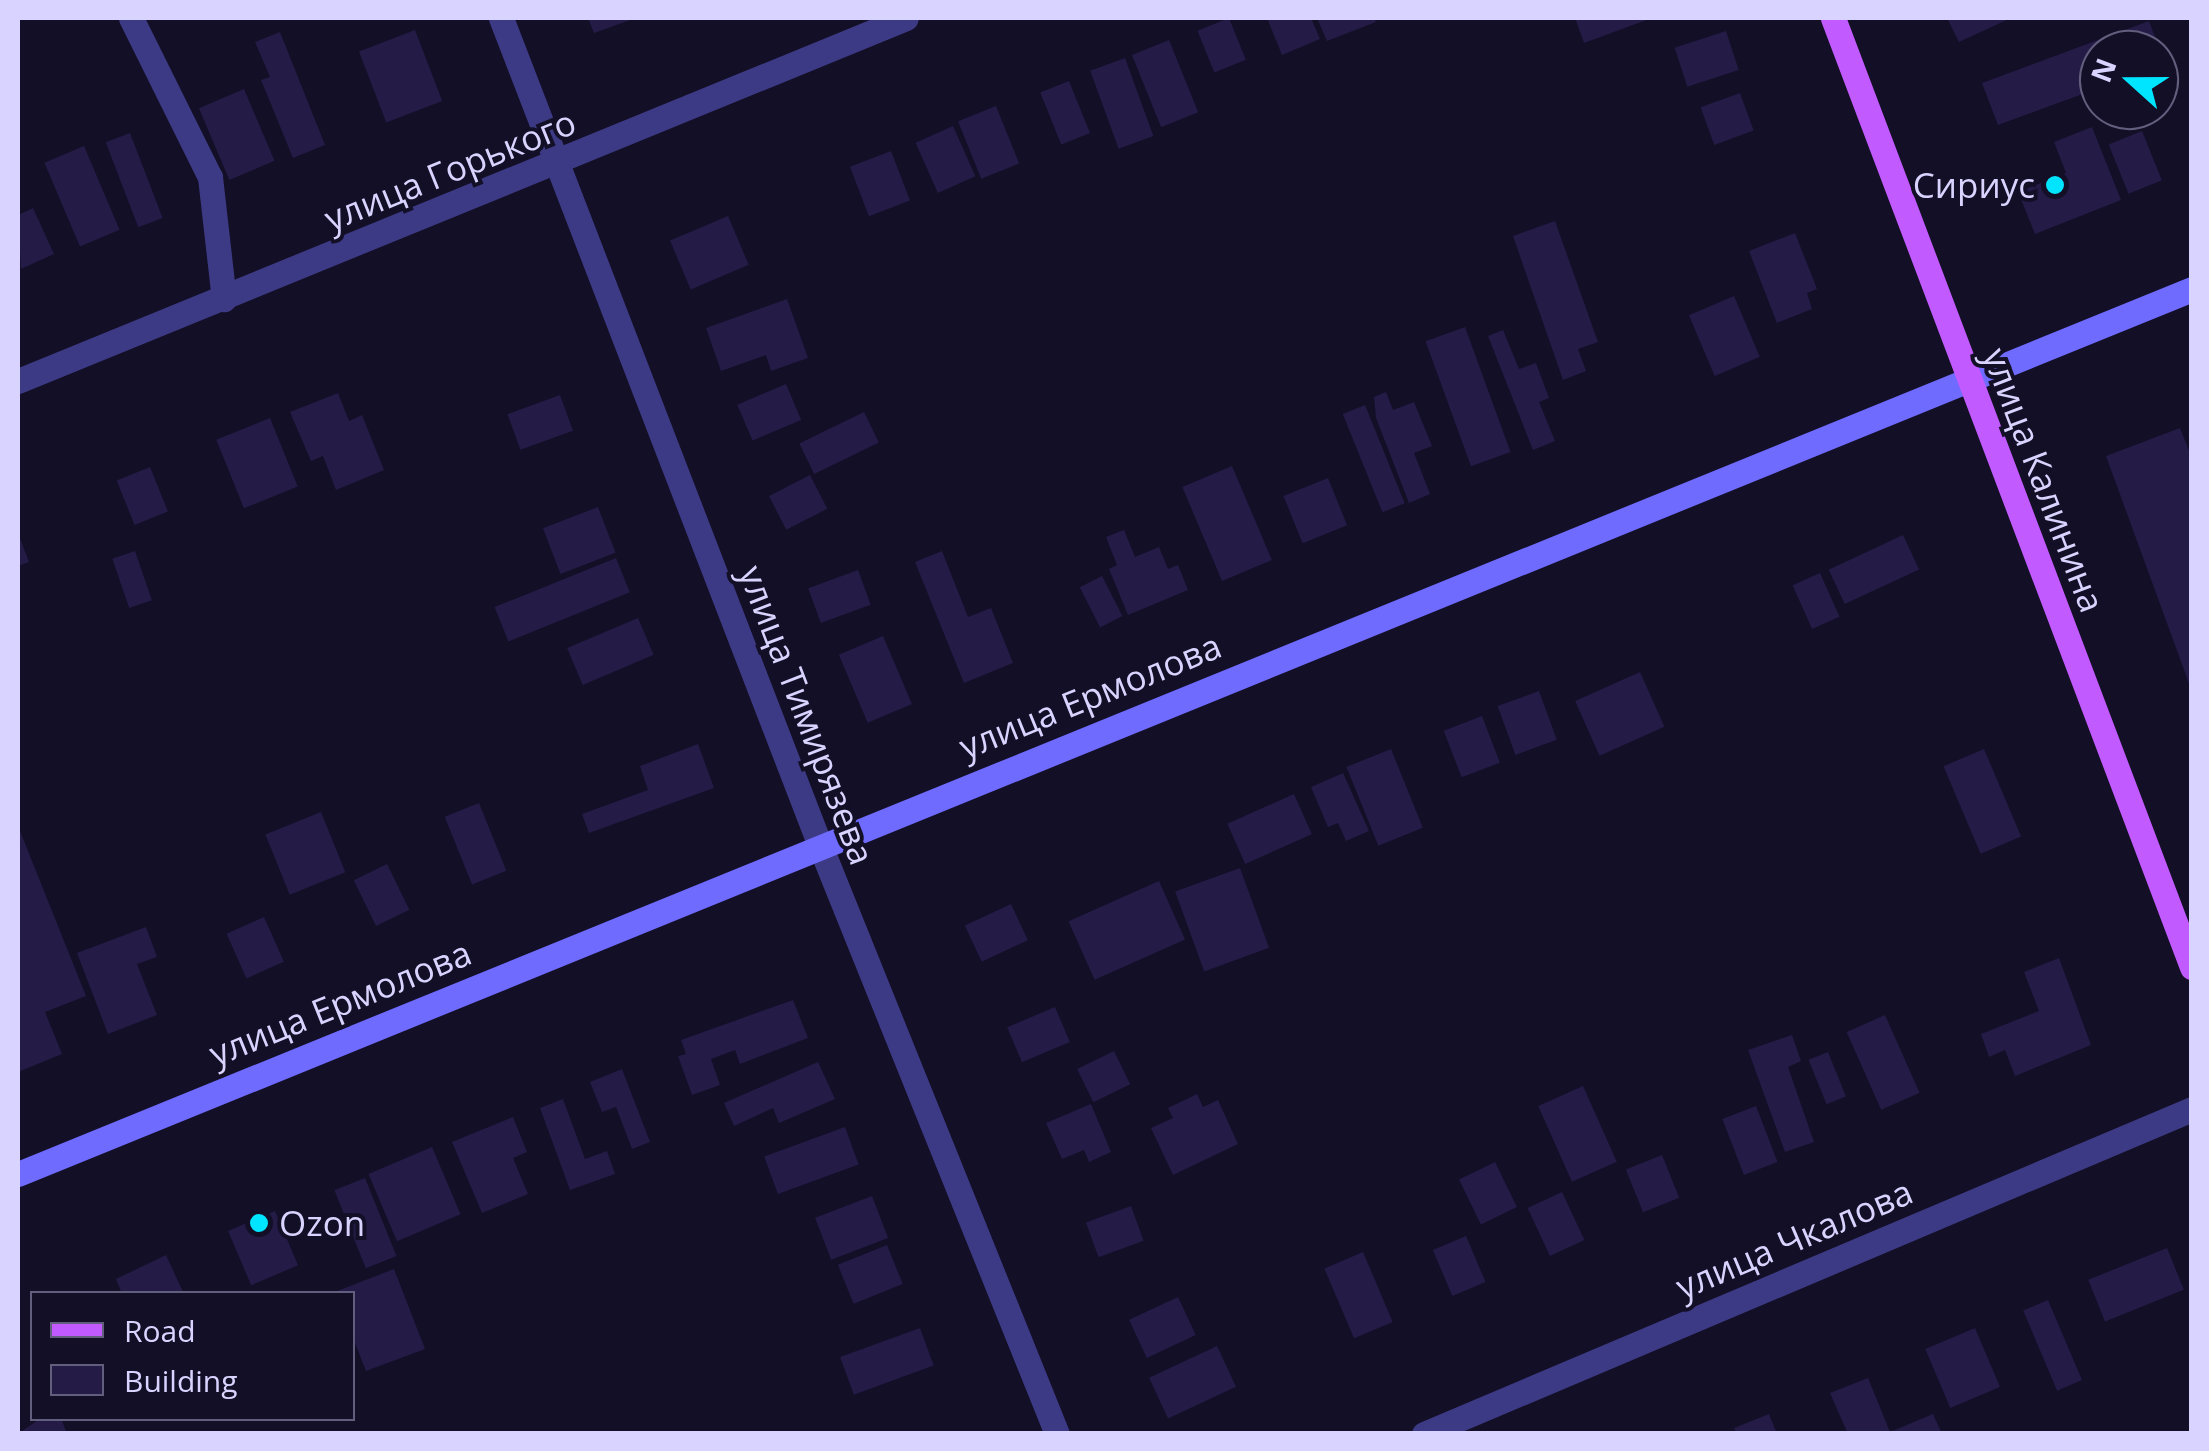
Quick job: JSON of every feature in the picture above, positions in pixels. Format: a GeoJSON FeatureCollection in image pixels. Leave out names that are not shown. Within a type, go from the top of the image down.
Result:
{"type":"FeatureCollection","features":[{"type":"Feature","properties":{"kind":"main road","name":"улица Калинина"},"geometry":{"type":"LineString","coordinates":[[1834,18],[2192,967]]}},
{"type":"Feature","properties":{"kind":"street"},"geometry":{"type":"LineString","coordinates":[[130,18],[210,177],[224,299]]}},
{"type":"Feature","properties":{"kind":"street","name":"улица Тимирязева"},"geometry":{"type":"LineString","coordinates":[[501,18],[819,844],[1058,1434]]}},
{"type":"Feature","properties":{"kind":"street","name":"улица Горького"},"geometry":{"type":"LineString","coordinates":[[18,381],[557,165],[906,18]]}},
{"type":"Feature","properties":{"kind":"street","name":"улица Ермолова"},"geometry":{"type":"LineString","coordinates":[[18,1174],[819,844],[2192,289]]}},
{"type":"Feature","properties":{"kind":"street","name":"улица Чкалова"},"geometry":{"type":"LineString","coordinates":[[1424,1434],[2192,1109]]}},
{"type":"Feature","properties":{"kind":"building"},"geometry":{"type":"Polygon","coordinates":[[[588,18],[636,18],[594,33],[588,18]]]}},
{"type":"Feature","properties":{"kind":"building"},"geometry":{"type":"Polygon","coordinates":[[[1229,18],[1246,60],[1214,72],[1197,31],[1229,18]]]}},
{"type":"Feature","properties":{"kind":"building"},"geometry":{"type":"Polygon","coordinates":[[[1267,18],[1311,18],[1320,39],[1282,55],[1267,18]]]}},
{"type":"Feature","properties":{"kind":"building"},"geometry":{"type":"Polygon","coordinates":[[[1317,18],[1374,18],[1376,22],[1327,41],[1317,18]]]}},
{"type":"Feature","properties":{"kind":"building"},"geometry":{"type":"Polygon","coordinates":[[[1575,18],[1652,18],[1584,43],[1575,18]]]}},
{"type":"Feature","properties":{"kind":"building"},"geometry":{"type":"Polygon","coordinates":[[[1947,18],[2011,18],[1959,42],[1947,18]]]}},
{"type":"Feature","properties":{"kind":"building"},"geometry":{"type":"Polygon","coordinates":[[[2149,21],[2152,30],[2125,30],[2149,21]]]}},
{"type":"Feature","properties":{"kind":"building"},"geometry":{"type":"Polygon","coordinates":[[[415,30],[442,101],[386,122],[359,52],[415,30]]]}},
{"type":"Feature","properties":{"kind":"building"},"geometry":{"type":"Polygon","coordinates":[[[1726,31],[1739,70],[1687,87],[1675,48],[1726,31]]]}},
{"type":"Feature","properties":{"kind":"building"},"geometry":{"type":"Polygon","coordinates":[[[280,32],[325,145],[293,158],[261,80],[270,77],[255,42],[280,32]]]}},
{"type":"Feature","properties":{"kind":"building"},"geometry":{"type":"Polygon","coordinates":[[[1169,40],[1198,112],[1161,127],[1132,55],[1169,40]]]}},
{"type":"Feature","properties":{"kind":"building"},"geometry":{"type":"Polygon","coordinates":[[[2079,47],[2079,95],[1998,125],[1982,83],[2079,47]]]}},
{"type":"Feature","properties":{"kind":"building"},"geometry":{"type":"Polygon","coordinates":[[[1125,58],[1153,136],[1119,149],[1090,71],[1125,58]]]}},
{"type":"Feature","properties":{"kind":"building"},"geometry":{"type":"Polygon","coordinates":[[[1069,81],[1090,133],[1061,145],[1040,93],[1069,81]]]}},
{"type":"Feature","properties":{"kind":"building"},"geometry":{"type":"Polygon","coordinates":[[[244,89],[274,161],[229,180],[199,108],[244,89]]]}},
{"type":"Feature","properties":{"kind":"building"},"geometry":{"type":"Polygon","coordinates":[[[1740,93],[1754,131],[1714,145],[1701,107],[1740,93]]]}},
{"type":"Feature","properties":{"kind":"building"},"geometry":{"type":"Polygon","coordinates":[[[996,106],[1019,163],[981,179],[958,121],[996,106]]]}},
{"type":"Feature","properties":{"kind":"building"},"geometry":{"type":"Polygon","coordinates":[[[953,126],[975,176],[938,193],[916,143],[953,126]]]}},
{"type":"Feature","properties":{"kind":"building"},"geometry":{"type":"Polygon","coordinates":[[[2093,130],[2121,200],[2035,234],[2018,192],[2066,173],[2054,142],[2093,130]]]}},
{"type":"Feature","properties":{"kind":"building"},"geometry":{"type":"Polygon","coordinates":[[[2142,131],[2162,180],[2128,194],[2109,144],[2142,131]]]}},
{"type":"Feature","properties":{"kind":"building"},"geometry":{"type":"Polygon","coordinates":[[[130,133],[163,218],[138,227],[106,142],[130,133]]]}},
{"type":"Feature","properties":{"kind":"building"},"geometry":{"type":"Polygon","coordinates":[[[84,146],[120,230],[80,247],[44,163],[84,146]]]}},
{"type":"Feature","properties":{"kind":"building"},"geometry":{"type":"Polygon","coordinates":[[[891,151],[910,200],[869,216],[850,167],[891,151]]]}},
{"type":"Feature","properties":{"kind":"building"},"geometry":{"type":"Polygon","coordinates":[[[33,208],[54,254],[21,269],[18,215],[33,208]]]}},
{"type":"Feature","properties":{"kind":"building"},"geometry":{"type":"Polygon","coordinates":[[[728,216],[749,265],[691,289],[670,241],[728,216]]]}},
{"type":"Feature","properties":{"kind":"building"},"geometry":{"type":"Polygon","coordinates":[[[1555,221],[1598,342],[1578,349],[1586,371],[1563,380],[1513,236],[1555,221]]]}},
{"type":"Feature","properties":{"kind":"building"},"geometry":{"type":"Polygon","coordinates":[[[1795,233],[1817,289],[1807,293],[1812,309],[1777,323],[1749,251],[1795,233]]]}},
{"type":"Feature","properties":{"kind":"building"},"geometry":{"type":"Polygon","coordinates":[[[1734,296],[1760,357],[1715,376],[1689,315],[1734,296]]]}},
{"type":"Feature","properties":{"kind":"building"},"geometry":{"type":"Polygon","coordinates":[[[787,299],[808,358],[771,371],[766,355],[721,371],[706,328],[787,299]]]}},
{"type":"Feature","properties":{"kind":"building"},"geometry":{"type":"Polygon","coordinates":[[[1465,327],[1510,452],[1471,466],[1426,341],[1465,327]]]}},
{"type":"Feature","properties":{"kind":"building"},"geometry":{"type":"Polygon","coordinates":[[[1503,330],[1519,369],[1536,363],[1549,398],[1539,402],[1555,441],[1533,450],[1488,336],[1503,330]]]}},
{"type":"Feature","properties":{"kind":"building"},"geometry":{"type":"Polygon","coordinates":[[[786,384],[801,420],[752,441],[737,405],[786,384]]]}},
{"type":"Feature","properties":{"kind":"building"},"geometry":{"type":"Polygon","coordinates":[[[1386,392],[1393,410],[1414,402],[1432,446],[1414,453],[1430,494],[1409,503],[1376,418],[1374,397],[1386,392]]]}},
{"type":"Feature","properties":{"kind":"building"},"geometry":{"type":"Polygon","coordinates":[[[338,393],[349,421],[362,415],[384,470],[336,490],[323,456],[311,461],[290,412],[338,393]]]}},
{"type":"Feature","properties":{"kind":"building"},"geometry":{"type":"Polygon","coordinates":[[[560,395],[573,431],[520,450],[507,414],[560,395]]]}},
{"type":"Feature","properties":{"kind":"building"},"geometry":{"type":"Polygon","coordinates":[[[1365,405],[1405,503],[1382,512],[1343,414],[1365,405]]]}},
{"type":"Feature","properties":{"kind":"building"},"geometry":{"type":"Polygon","coordinates":[[[864,412],[879,443],[814,474],[799,444],[864,412]]]}},
{"type":"Feature","properties":{"kind":"building"},"geometry":{"type":"Polygon","coordinates":[[[270,418],[298,487],[244,508],[216,440],[270,418]]]}},
{"type":"Feature","properties":{"kind":"building"},"geometry":{"type":"Polygon","coordinates":[[[2180,428],[2192,458],[2191,689],[2106,456],[2180,428]]]}},
{"type":"Feature","properties":{"kind":"building"},"geometry":{"type":"Polygon","coordinates":[[[1232,466],[1272,560],[1222,581],[1182,487],[1232,466]]]}},
{"type":"Feature","properties":{"kind":"building"},"geometry":{"type":"Polygon","coordinates":[[[150,467],[168,512],[135,525],[117,480],[150,467]]]}},
{"type":"Feature","properties":{"kind":"building"},"geometry":{"type":"Polygon","coordinates":[[[810,475],[827,509],[786,530],[769,496],[810,475]]]}},
{"type":"Feature","properties":{"kind":"building"},"geometry":{"type":"Polygon","coordinates":[[[1328,478],[1347,525],[1303,543],[1283,496],[1328,478]]]}},
{"type":"Feature","properties":{"kind":"building"},"geometry":{"type":"Polygon","coordinates":[[[598,507],[616,553],[560,574],[543,528],[598,507]]]}},
{"type":"Feature","properties":{"kind":"building"},"geometry":{"type":"Polygon","coordinates":[[[1124,530],[1135,557],[1159,547],[1168,569],[1178,565],[1188,590],[1128,615],[1109,569],[1117,565],[1106,537],[1124,530]]]}},
{"type":"Feature","properties":{"kind":"building"},"geometry":{"type":"Polygon","coordinates":[[[18,533],[29,562],[18,566],[18,533]]]}},
{"type":"Feature","properties":{"kind":"building"},"geometry":{"type":"Polygon","coordinates":[[[1903,535],[1919,569],[1845,604],[1829,570],[1903,535]]]}},
{"type":"Feature","properties":{"kind":"building"},"geometry":{"type":"Polygon","coordinates":[[[135,551],[152,600],[129,608],[112,559],[135,551]]]}},
{"type":"Feature","properties":{"kind":"building"},"geometry":{"type":"Polygon","coordinates":[[[942,551],[968,617],[991,608],[1013,663],[964,683],[915,562],[942,551]]]}},
{"type":"Feature","properties":{"kind":"building"},"geometry":{"type":"Polygon","coordinates":[[[616,558],[630,592],[508,641],[495,607],[616,558]]]}},
{"type":"Feature","properties":{"kind":"building"},"geometry":{"type":"Polygon","coordinates":[[[858,570],[871,605],[821,623],[808,588],[858,570]]]}},
{"type":"Feature","properties":{"kind":"building"},"geometry":{"type":"Polygon","coordinates":[[[1820,573],[1840,617],[1812,629],[1793,585],[1820,573]]]}},
{"type":"Feature","properties":{"kind":"building"},"geometry":{"type":"Polygon","coordinates":[[[1102,576],[1122,616],[1100,627],[1080,587],[1102,576]]]}},
{"type":"Feature","properties":{"kind":"building"},"geometry":{"type":"Polygon","coordinates":[[[638,618],[654,655],[583,685],[567,648],[638,618]]]}},
{"type":"Feature","properties":{"kind":"building"},"geometry":{"type":"Polygon","coordinates":[[[883,636],[912,704],[868,723],[839,655],[883,636]]]}},
{"type":"Feature","properties":{"kind":"building"},"geometry":{"type":"Polygon","coordinates":[[[1640,672],[1664,727],[1600,756],[1575,701],[1640,672]]]}},
{"type":"Feature","properties":{"kind":"building"},"geometry":{"type":"Polygon","coordinates":[[[1539,691],[1557,740],[1515,755],[1498,706],[1539,691]]]}},
{"type":"Feature","properties":{"kind":"building"},"geometry":{"type":"Polygon","coordinates":[[[1482,716],[1500,763],[1462,777],[1444,731],[1482,716]]]}},
{"type":"Feature","properties":{"kind":"building"},"geometry":{"type":"Polygon","coordinates":[[[698,744],[714,788],[589,833],[582,814],[648,790],[640,766],[698,744]]]}},
{"type":"Feature","properties":{"kind":"building"},"geometry":{"type":"Polygon","coordinates":[[[1391,749],[1423,828],[1378,846],[1346,767],[1391,749]]]}},
{"type":"Feature","properties":{"kind":"building"},"geometry":{"type":"Polygon","coordinates":[[[1984,749],[2021,836],[1981,854],[1943,766],[1984,749]]]}},
{"type":"Feature","properties":{"kind":"building"},"geometry":{"type":"Polygon","coordinates":[[[1343,773],[1369,831],[1346,841],[1338,823],[1328,827],[1311,787],[1343,773]]]}},
{"type":"Feature","properties":{"kind":"building"},"geometry":{"type":"Polygon","coordinates":[[[1294,794],[1312,834],[1245,864],[1227,824],[1294,794]]]}},
{"type":"Feature","properties":{"kind":"building"},"geometry":{"type":"Polygon","coordinates":[[[479,803],[506,871],[472,885],[445,817],[479,803]]]}},
{"type":"Feature","properties":{"kind":"building"},"geometry":{"type":"Polygon","coordinates":[[[321,812],[345,872],[290,895],[265,834],[321,812]]]}},
{"type":"Feature","properties":{"kind":"building"},"geometry":{"type":"Polygon","coordinates":[[[18,826],[86,996],[45,1012],[62,1054],[18,1072],[18,826]]]}},
{"type":"Feature","properties":{"kind":"building"},"geometry":{"type":"Polygon","coordinates":[[[387,864],[409,910],[376,926],[354,880],[387,864]]]}},
{"type":"Feature","properties":{"kind":"building"},"geometry":{"type":"Polygon","coordinates":[[[1240,868],[1269,948],[1204,971],[1175,892],[1240,868]]]}},
{"type":"Feature","properties":{"kind":"building"},"geometry":{"type":"Polygon","coordinates":[[[1159,881],[1185,939],[1095,980],[1069,921],[1159,881]]]}},
{"type":"Feature","properties":{"kind":"building"},"geometry":{"type":"Polygon","coordinates":[[[1011,904],[1028,940],[982,962],[965,926],[1011,904]]]}},
{"type":"Feature","properties":{"kind":"building"},"geometry":{"type":"Polygon","coordinates":[[[264,917],[284,962],[246,978],[227,934],[264,917]]]}},
{"type":"Feature","properties":{"kind":"building"},"geometry":{"type":"Polygon","coordinates":[[[146,927],[157,957],[137,964],[157,1015],[108,1034],[77,953],[146,927]]]}},
{"type":"Feature","properties":{"kind":"building"},"geometry":{"type":"Polygon","coordinates":[[[2059,958],[2091,1045],[2015,1076],[2005,1050],[1989,1057],[1981,1034],[2039,1011],[2024,972],[2059,958]]]}},
{"type":"Feature","properties":{"kind":"building"},"geometry":{"type":"Polygon","coordinates":[[[793,1000],[808,1038],[740,1064],[735,1050],[711,1059],[720,1085],[692,1095],[678,1056],[686,1054],[681,1040],[793,1000]]]}},
{"type":"Feature","properties":{"kind":"building"},"geometry":{"type":"Polygon","coordinates":[[[1055,1007],[1070,1042],[1022,1062],[1007,1027],[1055,1007]]]}},
{"type":"Feature","properties":{"kind":"building"},"geometry":{"type":"Polygon","coordinates":[[[1885,1015],[1920,1093],[1881,1110],[1847,1032],[1885,1015]]]}},
{"type":"Feature","properties":{"kind":"building"},"geometry":{"type":"Polygon","coordinates":[[[1792,1035],[1801,1061],[1788,1067],[1814,1142],[1785,1152],[1748,1050],[1792,1035]]]}},
{"type":"Feature","properties":{"kind":"building"},"geometry":{"type":"Polygon","coordinates":[[[1114,1051],[1130,1084],[1093,1102],[1077,1069],[1114,1051]]]}},
{"type":"Feature","properties":{"kind":"building"},"geometry":{"type":"Polygon","coordinates":[[[1828,1052],[1846,1097],[1827,1104],[1809,1060],[1828,1052]]]}},
{"type":"Feature","properties":{"kind":"building"},"geometry":{"type":"Polygon","coordinates":[[[818,1062],[835,1099],[779,1123],[773,1108],[734,1126],[724,1103],[818,1062]]]}},
{"type":"Feature","properties":{"kind":"building"},"geometry":{"type":"Polygon","coordinates":[[[622,1069],[650,1142],[632,1149],[616,1107],[602,1112],[590,1082],[622,1069]]]}},
{"type":"Feature","properties":{"kind":"building"},"geometry":{"type":"Polygon","coordinates":[[[1583,1086],[1617,1162],[1572,1182],[1538,1106],[1583,1086]]]}},
{"type":"Feature","properties":{"kind":"building"},"geometry":{"type":"Polygon","coordinates":[[[1197,1094],[1203,1107],[1218,1100],[1238,1144],[1173,1175],[1151,1128],[1173,1118],[1168,1108],[1197,1094]]]}},
{"type":"Feature","properties":{"kind":"building"},"geometry":{"type":"Polygon","coordinates":[[[563,1099],[585,1159],[607,1151],[615,1174],[570,1190],[540,1108],[563,1099]]]}},
{"type":"Feature","properties":{"kind":"building"},"geometry":{"type":"Polygon","coordinates":[[[1091,1104],[1111,1152],[1089,1162],[1084,1150],[1062,1159],[1046,1123],[1091,1104]]]}},
{"type":"Feature","properties":{"kind":"building"},"geometry":{"type":"Polygon","coordinates":[[[1756,1106],[1778,1162],[1744,1175],[1722,1119],[1756,1106]]]}},
{"type":"Feature","properties":{"kind":"building"},"geometry":{"type":"Polygon","coordinates":[[[513,1117],[527,1152],[513,1158],[528,1194],[482,1213],[452,1142],[513,1117]]]}},
{"type":"Feature","properties":{"kind":"building"},"geometry":{"type":"Polygon","coordinates":[[[845,1127],[859,1165],[778,1194],[764,1156],[845,1127]]]}},
{"type":"Feature","properties":{"kind":"building"},"geometry":{"type":"Polygon","coordinates":[[[432,1147],[461,1214],[397,1241],[368,1174],[432,1147]]]}},
{"type":"Feature","properties":{"kind":"building"},"geometry":{"type":"Polygon","coordinates":[[[1662,1155],[1679,1198],[1643,1212],[1626,1170],[1662,1155]]]}},
{"type":"Feature","properties":{"kind":"building"},"geometry":{"type":"Polygon","coordinates":[[[1495,1162],[1517,1207],[1481,1224],[1459,1180],[1495,1162]]]}},
{"type":"Feature","properties":{"kind":"building"},"geometry":{"type":"Polygon","coordinates":[[[365,1178],[396,1256],[366,1268],[334,1190],[365,1178]]]}},
{"type":"Feature","properties":{"kind":"building"},"geometry":{"type":"Polygon","coordinates":[[[1562,1192],[1584,1240],[1550,1256],[1528,1208],[1562,1192]]]}},
{"type":"Feature","properties":{"kind":"building"},"geometry":{"type":"Polygon","coordinates":[[[872,1196],[888,1238],[831,1260],[815,1218],[872,1196]]]}},
{"type":"Feature","properties":{"kind":"building"},"geometry":{"type":"Polygon","coordinates":[[[1131,1206],[1144,1241],[1099,1257],[1086,1222],[1131,1206]]]}},
{"type":"Feature","properties":{"kind":"building"},"geometry":{"type":"Polygon","coordinates":[[[275,1211],[298,1265],[251,1285],[228,1231],[275,1211]]]}},
{"type":"Feature","properties":{"kind":"building"},"geometry":{"type":"Polygon","coordinates":[[[1466,1236],[1486,1282],[1452,1296],[1433,1250],[1466,1236]]]}},
{"type":"Feature","properties":{"kind":"building"},"geometry":{"type":"Polygon","coordinates":[[[887,1245],[903,1284],[854,1304],[838,1265],[887,1245]]]}},
{"type":"Feature","properties":{"kind":"building"},"geometry":{"type":"Polygon","coordinates":[[[2167,1248],[2184,1290],[2105,1322],[2088,1280],[2167,1248]]]}},
{"type":"Feature","properties":{"kind":"building"},"geometry":{"type":"Polygon","coordinates":[[[1363,1252],[1393,1322],[1354,1338],[1324,1268],[1363,1252]]]}},
{"type":"Feature","properties":{"kind":"building"},"geometry":{"type":"Polygon","coordinates":[[[166,1255],[183,1291],[121,1291],[116,1279],[166,1255]]]}},
{"type":"Feature","properties":{"kind":"building"},"geometry":{"type":"Polygon","coordinates":[[[394,1269],[425,1349],[366,1371],[355,1343],[355,1291],[337,1291],[394,1269]]]}},
{"type":"Feature","properties":{"kind":"building"},"geometry":{"type":"Polygon","coordinates":[[[1178,1297],[1196,1335],[1147,1358],[1129,1320],[1178,1297]]]}},
{"type":"Feature","properties":{"kind":"building"},"geometry":{"type":"Polygon","coordinates":[[[2048,1300],[2082,1380],[2057,1391],[2023,1311],[2048,1300]]]}},
{"type":"Feature","properties":{"kind":"building"},"geometry":{"type":"Polygon","coordinates":[[[920,1328],[934,1366],[854,1395],[840,1357],[920,1328]]]}},
{"type":"Feature","properties":{"kind":"building"},"geometry":{"type":"Polygon","coordinates":[[[1975,1328],[2000,1387],[1950,1408],[1925,1349],[1975,1328]]]}},
{"type":"Feature","properties":{"kind":"building"},"geometry":{"type":"Polygon","coordinates":[[[1217,1346],[1236,1387],[1168,1418],[1149,1378],[1217,1346]]]}},
{"type":"Feature","properties":{"kind":"building"},"geometry":{"type":"Polygon","coordinates":[[[1868,1378],[1890,1432],[1933,1414],[1942,1434],[1848,1434],[1830,1393],[1868,1378]]]}},
{"type":"Feature","properties":{"kind":"building"},"geometry":{"type":"Polygon","coordinates":[[[1769,1414],[1777,1434],[1737,1434],[1734,1428],[1769,1414]]]}},
{"type":"Feature","properties":{"kind":"building"},"geometry":{"type":"Polygon","coordinates":[[[37,1421],[62,1421],[67,1434],[18,1434],[37,1421]]]}},
{"type":"Feature","properties":{"kind":"place","name":"Сириус"},"geometry":{"type":"Point","coordinates":[2055,185]}},
{"type":"Feature","properties":{"kind":"place","name":"Ozon"},"geometry":{"type":"Point","coordinates":[259,1223]}}]}
